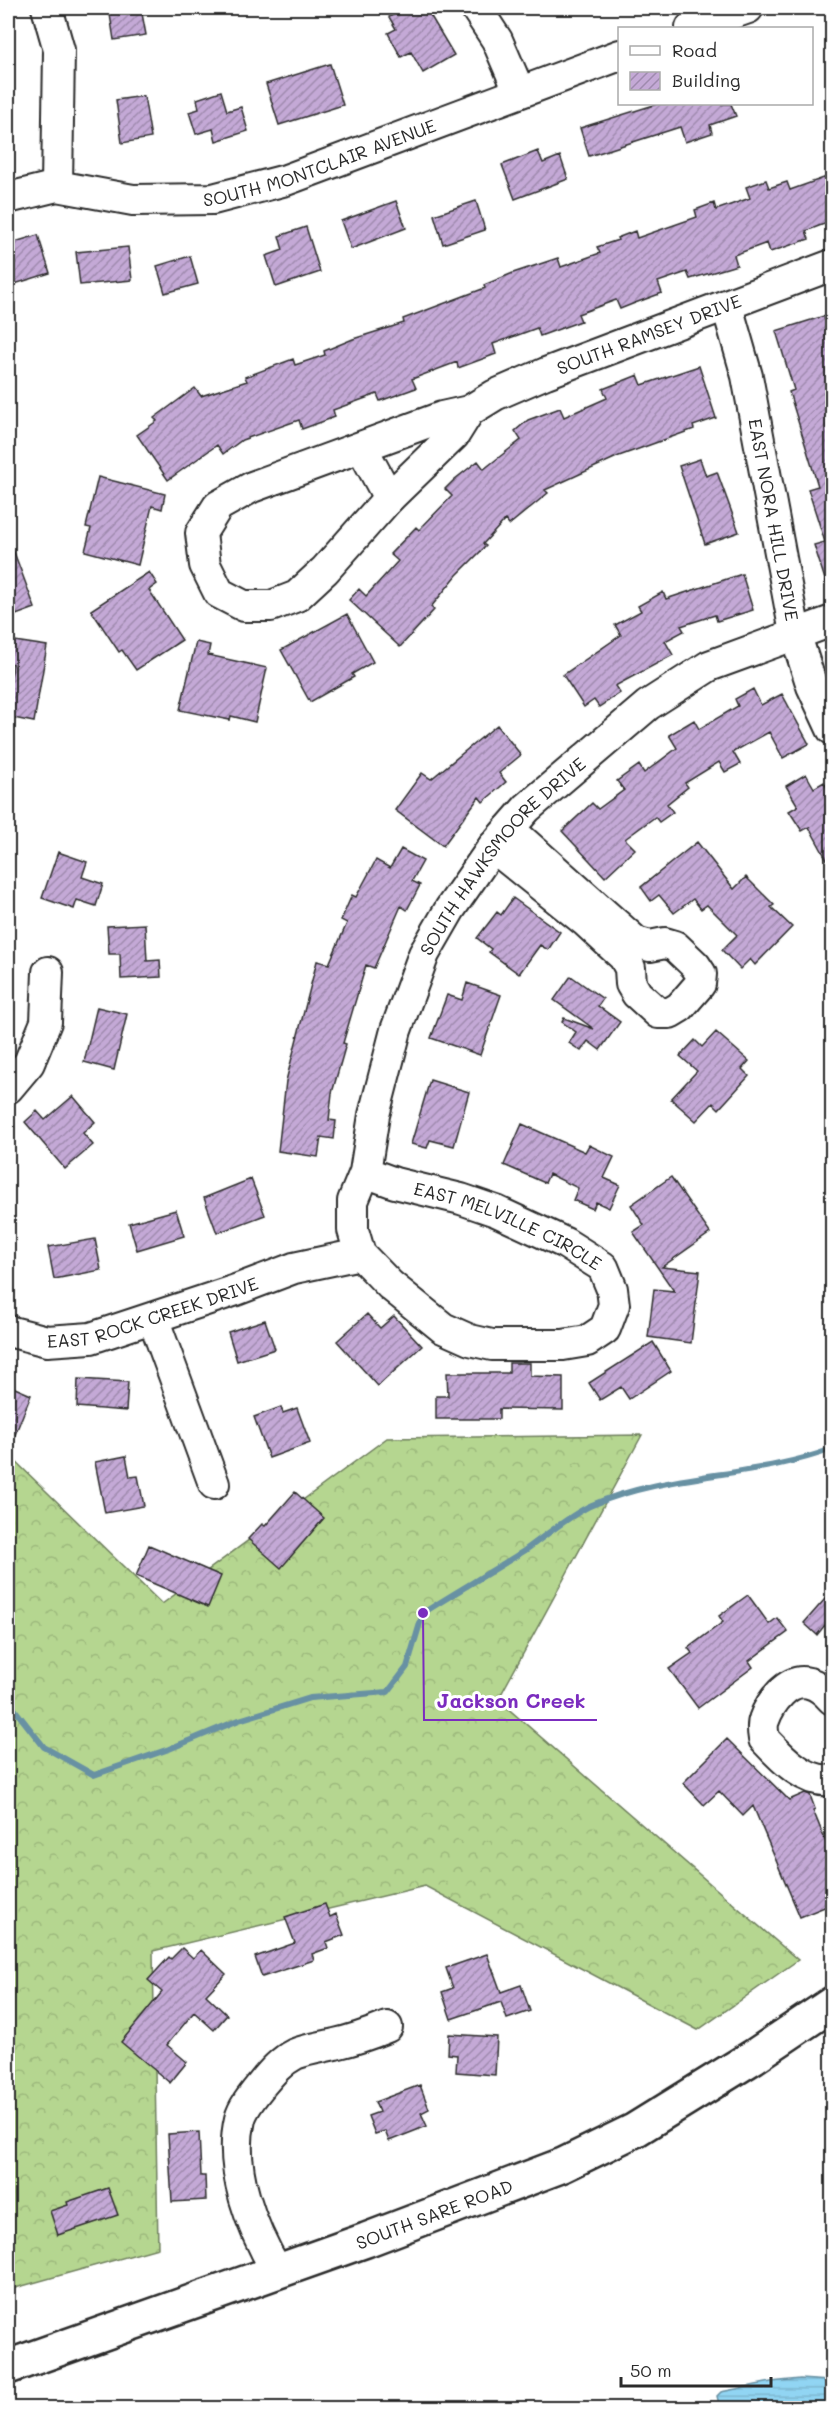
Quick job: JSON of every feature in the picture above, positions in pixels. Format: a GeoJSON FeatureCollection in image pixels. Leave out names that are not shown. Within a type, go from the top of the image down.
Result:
{"type":"FeatureCollection","features":[{"type":"Feature","properties":{"kind":"main road","name":"SOUTH SARE ROAD"},"geometry":{"type":"LineString","coordinates":[[8,2367],[563,2165],[635,2130],[753,2057],[832,2004]]}},
{"type":"Feature","properties":{"kind":"street"},"geometry":{"type":"LineString","coordinates":[[48,8],[59,50],[57,186]]}},
{"type":"Feature","properties":{"kind":"street"},"geometry":{"type":"LineString","coordinates":[[476,8],[497,40],[519,91]]}},
{"type":"Feature","properties":{"kind":"street"},"geometry":{"type":"LineString","coordinates":[[694,27],[748,8]]}},
{"type":"Feature","properties":{"kind":"street","name":"SOUTH MONTCLAIR AVENUE"},"geometry":{"type":"LineString","coordinates":[[8,198],[57,186],[133,200],[213,199],[286,180],[618,56]]}},
{"type":"Feature","properties":{"kind":"street","name":"SOUTH RAMSEY DRIVE"},"geometry":{"type":"LineString","coordinates":[[469,411],[454,435],[388,498],[325,570],[297,596],[271,606],[244,606],[219,593],[205,564],[201,533],[218,506],[252,487],[442,417],[469,411],[495,395],[546,373],[832,265]]}},
{"type":"Feature","properties":{"kind":"street","name":"EAST NORA HILL DRIVE"},"geometry":{"type":"LineString","coordinates":[[727,306],[747,376],[795,633],[812,686],[832,729]]}},
{"type":"Feature","properties":{"kind":"street"},"geometry":{"type":"LineString","coordinates":[[362,448],[388,498]]}},
{"type":"Feature","properties":{"kind":"street","name":"SOUTH HAWKSMOORE DRIVE"},"geometry":{"type":"LineString","coordinates":[[356,1242],[353,1201],[365,1173],[374,1115],[396,1030],[424,954],[450,909],[501,838],[536,801],[648,705],[709,666],[832,621]]}},
{"type":"Feature","properties":{"kind":"street"},"geometry":{"type":"LineString","coordinates":[[501,838],[590,915],[624,957],[630,968],[631,984],[637,994],[658,1013],[670,1013],[680,1007],[700,984],[701,974],[695,965],[675,946],[664,943],[650,946],[638,956],[630,968]]}},
{"type":"Feature","properties":{"kind":"street"},"geometry":{"type":"LineString","coordinates":[[590,915],[636,942],[650,946]]}},
{"type":"Feature","properties":{"kind":"street"},"geometry":{"type":"LineString","coordinates":[[8,1088],[29,1063],[46,1022],[48,972]]}},
{"type":"Feature","properties":{"kind":"street","name":"EAST MELVILLE CIRCLE"},"geometry":{"type":"LineString","coordinates":[[356,1242],[390,1285],[443,1328],[470,1340],[492,1345],[562,1345],[587,1341],[605,1329],[614,1305],[612,1289],[603,1267],[565,1243],[496,1211],[461,1199],[395,1184],[365,1173]]}},
{"type":"Feature","properties":{"kind":"street","name":"EAST ROCK CREEK DRIVE"},"geometry":{"type":"LineString","coordinates":[[8,1331],[47,1341],[91,1338],[294,1268],[356,1242]]}},
{"type":"Feature","properties":{"kind":"street"},"geometry":{"type":"LineString","coordinates":[[153,1318],[214,1484]]}},
{"type":"Feature","properties":{"kind":"street"},"geometry":{"type":"LineString","coordinates":[[832,1699],[825,1692],[807,1682],[793,1683],[779,1695],[763,1722],[764,1739],[789,1764],[808,1776],[824,1781],[832,1780]]}},
{"type":"Feature","properties":{"kind":"street"},"geometry":{"type":"LineString","coordinates":[[277,2271],[262,2242],[240,2176],[236,2147],[241,2117],[254,2094],[276,2067],[296,2054],[356,2039],[387,2027]]}},
{"type":"Feature","properties":{"kind":"green space"},"geometry":{"type":"Polygon","coordinates":[[[642,1435],[498,1700],[798,1960],[698,2030],[425,1886],[153,1951],[158,2248],[8,2290],[8,1454],[162,1604],[387,1438],[642,1435]]]}},
{"type":"Feature","properties":{"kind":"water"},"geometry":{"type":"Polygon","coordinates":[[[800,2379],[829,2381],[825,2408],[720,2408],[717,2396],[721,2392],[800,2379]]]}},
{"type":"Feature","properties":{"kind":"building"},"geometry":{"type":"Polygon","coordinates":[[[109,8],[141,8],[146,35],[114,40],[109,8]]]}},
{"type":"Feature","properties":{"kind":"building"},"geometry":{"type":"Polygon","coordinates":[[[406,8],[426,8],[454,55],[423,73],[411,52],[401,57],[388,33],[396,29],[389,17],[406,8]]]}},
{"type":"Feature","properties":{"kind":"building"},"geometry":{"type":"Polygon","coordinates":[[[330,64],[343,105],[279,125],[266,84],[330,64]]]}},
{"type":"Feature","properties":{"kind":"building"},"geometry":{"type":"Polygon","coordinates":[[[221,91],[227,111],[241,107],[248,131],[216,141],[213,129],[196,134],[189,112],[199,109],[197,99],[221,91]]]}},
{"type":"Feature","properties":{"kind":"building"},"geometry":{"type":"Polygon","coordinates":[[[144,96],[151,138],[122,143],[116,100],[144,96]]]}},
{"type":"Feature","properties":{"kind":"building"},"geometry":{"type":"Polygon","coordinates":[[[654,105],[731,105],[736,116],[710,125],[712,133],[685,142],[680,127],[589,156],[580,128],[654,105]]]}},
{"type":"Feature","properties":{"kind":"building"},"geometry":{"type":"Polygon","coordinates":[[[538,151],[543,163],[560,156],[568,179],[515,199],[502,165],[538,151]]]}},
{"type":"Feature","properties":{"kind":"building"},"geometry":{"type":"Polygon","coordinates":[[[832,175],[832,221],[806,231],[809,239],[770,252],[767,243],[734,255],[737,265],[690,279],[687,272],[658,282],[662,293],[620,309],[616,300],[578,314],[581,321],[540,336],[537,328],[493,344],[496,354],[458,368],[457,362],[412,379],[416,388],[380,401],[377,394],[333,410],[335,417],[302,429],[299,420],[242,440],[223,454],[217,445],[168,480],[137,435],[157,421],[154,418],[195,388],[201,396],[247,381],[245,377],[293,359],[295,365],[325,355],[324,351],[404,323],[403,319],[485,288],[484,285],[513,273],[558,258],[561,267],[600,253],[597,247],[635,231],[637,238],[697,217],[695,210],[714,203],[716,210],[750,198],[746,187],[766,180],[769,188],[787,182],[790,190],[832,175]]]}},
{"type":"Feature","properties":{"kind":"building"},"geometry":{"type":"Polygon","coordinates":[[[396,201],[406,228],[351,249],[341,221],[396,201]]]}},
{"type":"Feature","properties":{"kind":"building"},"geometry":{"type":"Polygon","coordinates":[[[476,201],[485,230],[443,244],[434,215],[476,201]]]}},
{"type":"Feature","properties":{"kind":"building"},"geometry":{"type":"Polygon","coordinates":[[[306,227],[320,272],[276,287],[266,256],[283,250],[279,236],[306,227]]]}},
{"type":"Feature","properties":{"kind":"building"},"geometry":{"type":"Polygon","coordinates":[[[38,235],[50,273],[8,286],[8,244],[38,235]]]}},
{"type":"Feature","properties":{"kind":"building"},"geometry":{"type":"Polygon","coordinates":[[[128,247],[132,280],[80,285],[76,252],[128,247]]]}},
{"type":"Feature","properties":{"kind":"building"},"geometry":{"type":"Polygon","coordinates":[[[190,256],[198,284],[165,293],[157,266],[190,256]]]}},
{"type":"Feature","properties":{"kind":"building"},"geometry":{"type":"Polygon","coordinates":[[[824,316],[829,332],[832,331],[832,592],[829,592],[814,545],[825,542],[808,489],[818,486],[789,392],[794,390],[776,331],[824,316]]]}},
{"type":"Feature","properties":{"kind":"building"},"geometry":{"type":"Polygon","coordinates":[[[699,366],[716,418],[693,426],[694,429],[619,456],[545,490],[548,493],[509,525],[505,520],[483,544],[486,546],[457,575],[431,607],[434,610],[400,647],[349,600],[359,589],[366,596],[398,561],[390,554],[416,527],[419,530],[452,496],[445,489],[478,461],[484,469],[521,440],[515,431],[528,420],[560,408],[564,417],[607,398],[603,389],[638,375],[642,385],[699,366]]]}},
{"type":"Feature","properties":{"kind":"building"},"geometry":{"type":"Polygon","coordinates":[[[700,459],[706,476],[717,472],[739,532],[705,544],[679,466],[700,459]]]}},
{"type":"Feature","properties":{"kind":"building"},"geometry":{"type":"Polygon","coordinates":[[[98,477],[165,494],[162,509],[152,506],[138,565],[85,551],[91,528],[86,527],[98,477]]]}},
{"type":"Feature","properties":{"kind":"building"},"geometry":{"type":"Polygon","coordinates":[[[8,539],[35,608],[8,618],[8,539]]]}},
{"type":"Feature","properties":{"kind":"building"},"geometry":{"type":"Polygon","coordinates":[[[149,572],[157,584],[149,590],[182,640],[136,670],[122,650],[119,652],[91,610],[149,572]]]}},
{"type":"Feature","properties":{"kind":"building"},"geometry":{"type":"Polygon","coordinates":[[[742,574],[753,610],[717,621],[715,615],[681,626],[684,631],[665,641],[673,655],[615,686],[620,693],[599,707],[594,700],[584,707],[563,675],[621,635],[615,625],[641,611],[638,606],[663,592],[666,599],[742,574]]]}},
{"type":"Feature","properties":{"kind":"building"},"geometry":{"type":"Polygon","coordinates":[[[347,614],[373,662],[352,674],[354,677],[310,702],[281,650],[347,614]]]}},
{"type":"Feature","properties":{"kind":"building"},"geometry":{"type":"Polygon","coordinates":[[[8,640],[47,646],[34,722],[8,717],[13,664],[8,663],[8,640]]]}},
{"type":"Feature","properties":{"kind":"building"},"geometry":{"type":"Polygon","coordinates":[[[196,642],[210,645],[208,655],[267,668],[255,722],[231,716],[230,720],[180,710],[196,642]]]}},
{"type":"Feature","properties":{"kind":"building"},"geometry":{"type":"Polygon","coordinates":[[[753,689],[761,705],[782,694],[809,744],[783,758],[769,732],[733,752],[740,764],[725,772],[719,762],[685,783],[688,787],[667,804],[673,812],[659,822],[655,817],[625,839],[635,849],[605,877],[562,831],[592,803],[598,809],[624,790],[617,781],[639,765],[644,773],[677,748],[669,735],[694,720],[699,729],[738,706],[735,699],[753,689]]]}},
{"type":"Feature","properties":{"kind":"building"},"geometry":{"type":"Polygon","coordinates":[[[497,725],[521,755],[499,773],[506,782],[483,802],[479,797],[443,846],[395,810],[422,773],[431,779],[497,725]]]}},
{"type":"Feature","properties":{"kind":"building"},"geometry":{"type":"Polygon","coordinates":[[[806,774],[814,788],[824,782],[832,797],[832,869],[809,827],[802,831],[789,811],[798,806],[786,786],[806,774]]]}},
{"type":"Feature","properties":{"kind":"building"},"geometry":{"type":"Polygon","coordinates":[[[697,842],[734,889],[746,877],[774,905],[771,907],[792,927],[755,965],[750,959],[740,969],[722,950],[737,935],[707,905],[701,909],[693,899],[674,913],[659,895],[651,901],[641,887],[697,842]]]}},
{"type":"Feature","properties":{"kind":"building"},"geometry":{"type":"Polygon","coordinates":[[[401,849],[423,861],[412,881],[420,885],[407,910],[401,906],[374,968],[366,965],[343,1043],[346,1044],[332,1093],[329,1120],[336,1121],[334,1139],[321,1137],[318,1157],[278,1151],[286,1081],[317,961],[329,964],[347,923],[341,920],[352,895],[356,897],[376,860],[390,868],[401,849]]]}},
{"type":"Feature","properties":{"kind":"building"},"geometry":{"type":"Polygon","coordinates":[[[58,852],[87,862],[82,877],[103,884],[96,906],[77,900],[74,909],[42,898],[58,852]]]}},
{"type":"Feature","properties":{"kind":"building"},"geometry":{"type":"Polygon","coordinates":[[[513,898],[560,932],[548,950],[540,945],[519,974],[489,952],[491,949],[477,938],[497,912],[501,915],[513,898]]]}},
{"type":"Feature","properties":{"kind":"building"},"geometry":{"type":"Polygon","coordinates":[[[145,924],[147,961],[160,960],[161,977],[121,979],[120,954],[109,954],[107,926],[145,924]]]}},
{"type":"Feature","properties":{"kind":"building"},"geometry":{"type":"Polygon","coordinates":[[[571,976],[603,999],[598,1006],[620,1022],[600,1050],[588,1041],[581,1051],[569,1043],[576,1032],[562,1022],[564,1018],[594,1029],[554,1000],[571,976]]]}},
{"type":"Feature","properties":{"kind":"building"},"geometry":{"type":"Polygon","coordinates":[[[467,983],[501,995],[480,1055],[431,1038],[447,995],[462,1000],[467,983]]]}},
{"type":"Feature","properties":{"kind":"building"},"geometry":{"type":"Polygon","coordinates":[[[97,1007],[127,1014],[114,1070],[84,1062],[97,1007]]]}},
{"type":"Feature","properties":{"kind":"building"},"geometry":{"type":"Polygon","coordinates":[[[716,1032],[749,1061],[742,1069],[749,1076],[719,1109],[713,1103],[696,1121],[671,1099],[697,1071],[680,1056],[695,1040],[702,1047],[716,1032]]]}},
{"type":"Feature","properties":{"kind":"building"},"geometry":{"type":"Polygon","coordinates":[[[430,1080],[469,1092],[454,1146],[430,1140],[427,1148],[411,1144],[430,1080]]]}},
{"type":"Feature","properties":{"kind":"building"},"geometry":{"type":"Polygon","coordinates":[[[73,1096],[95,1122],[83,1133],[93,1145],[65,1169],[25,1122],[37,1111],[45,1120],[73,1096]]]}},
{"type":"Feature","properties":{"kind":"building"},"geometry":{"type":"Polygon","coordinates":[[[522,1124],[585,1152],[589,1145],[614,1157],[604,1178],[620,1185],[609,1208],[596,1202],[593,1209],[573,1200],[578,1188],[549,1174],[545,1183],[504,1165],[522,1124]]]}},
{"type":"Feature","properties":{"kind":"building"},"geometry":{"type":"Polygon","coordinates":[[[671,1177],[710,1233],[662,1267],[700,1271],[691,1343],[648,1337],[654,1289],[674,1291],[633,1232],[644,1225],[631,1205],[671,1177]]]}},
{"type":"Feature","properties":{"kind":"building"},"geometry":{"type":"Polygon","coordinates":[[[251,1179],[265,1215],[217,1233],[204,1198],[251,1179]]]}},
{"type":"Feature","properties":{"kind":"building"},"geometry":{"type":"Polygon","coordinates":[[[176,1210],[184,1236],[137,1250],[129,1223],[176,1210]]]}},
{"type":"Feature","properties":{"kind":"building"},"geometry":{"type":"Polygon","coordinates":[[[95,1239],[101,1270],[54,1279],[48,1247],[95,1239]]]}},
{"type":"Feature","properties":{"kind":"building"},"geometry":{"type":"Polygon","coordinates":[[[367,1314],[380,1328],[394,1316],[422,1346],[378,1386],[337,1341],[367,1314]]]}},
{"type":"Feature","properties":{"kind":"building"},"geometry":{"type":"Polygon","coordinates":[[[265,1320],[275,1349],[237,1361],[228,1332],[265,1320]]]}},
{"type":"Feature","properties":{"kind":"building"},"geometry":{"type":"Polygon","coordinates":[[[653,1342],[671,1371],[629,1399],[621,1387],[600,1400],[589,1383],[653,1342]]]}},
{"type":"Feature","properties":{"kind":"building"},"geometry":{"type":"Polygon","coordinates":[[[509,1363],[530,1363],[530,1376],[563,1377],[563,1410],[499,1409],[499,1419],[436,1419],[436,1396],[448,1396],[447,1373],[509,1373],[509,1363]]]}},
{"type":"Feature","properties":{"kind":"building"},"geometry":{"type":"Polygon","coordinates":[[[78,1379],[128,1382],[126,1411],[77,1407],[78,1379]]]}},
{"type":"Feature","properties":{"kind":"building"},"geometry":{"type":"Polygon","coordinates":[[[8,1385],[31,1395],[8,1452],[8,1385]]]}},
{"type":"Feature","properties":{"kind":"building"},"geometry":{"type":"Polygon","coordinates":[[[281,1407],[283,1413],[297,1408],[310,1443],[269,1458],[254,1417],[281,1407]]]}},
{"type":"Feature","properties":{"kind":"building"},"geometry":{"type":"Polygon","coordinates":[[[126,1456],[130,1477],[138,1476],[144,1506],[105,1513],[95,1462],[126,1456]]]}},
{"type":"Feature","properties":{"kind":"building"},"geometry":{"type":"Polygon","coordinates":[[[295,1492],[324,1518],[281,1568],[248,1539],[262,1524],[265,1526],[295,1492]]]}},
{"type":"Feature","properties":{"kind":"building"},"geometry":{"type":"Polygon","coordinates":[[[149,1545],[221,1576],[208,1607],[136,1576],[149,1545]]]}},
{"type":"Feature","properties":{"kind":"building"},"geometry":{"type":"Polygon","coordinates":[[[832,1591],[832,1632],[825,1625],[817,1635],[804,1623],[832,1591]]]}},
{"type":"Feature","properties":{"kind":"building"},"geometry":{"type":"Polygon","coordinates":[[[748,1595],[769,1624],[777,1618],[788,1632],[749,1661],[753,1667],[698,1708],[669,1669],[692,1653],[688,1648],[723,1622],[719,1616],[748,1595]]]}},
{"type":"Feature","properties":{"kind":"building"},"geometry":{"type":"Polygon","coordinates":[[[727,1739],[789,1800],[805,1793],[810,1795],[815,1809],[813,1810],[832,1857],[832,1904],[800,1917],[753,1806],[743,1816],[719,1791],[704,1805],[683,1783],[727,1739]]]}},
{"type":"Feature","properties":{"kind":"building"},"geometry":{"type":"Polygon","coordinates":[[[325,1904],[330,1917],[336,1914],[344,1935],[326,1942],[328,1948],[312,1954],[314,1960],[262,1977],[255,1957],[295,1943],[285,1917],[325,1904]]]}},
{"type":"Feature","properties":{"kind":"building"},"geometry":{"type":"Polygon","coordinates":[[[182,1948],[193,1958],[201,1950],[226,1974],[206,1995],[227,2015],[214,2030],[194,2012],[167,2045],[187,2062],[170,2083],[121,2042],[162,1992],[148,1980],[169,1957],[171,1959],[182,1948]]]}},
{"type":"Feature","properties":{"kind":"building"},"geometry":{"type":"Polygon","coordinates":[[[487,1954],[501,1992],[521,1985],[530,2011],[507,2019],[501,2002],[451,2019],[442,1992],[453,1988],[446,1968],[487,1954]]]}},
{"type":"Feature","properties":{"kind":"building"},"geometry":{"type":"Polygon","coordinates":[[[449,2034],[497,2037],[495,2075],[456,2072],[457,2055],[448,2054],[449,2034]]]}},
{"type":"Feature","properties":{"kind":"building"},"geometry":{"type":"Polygon","coordinates":[[[420,2085],[429,2109],[421,2113],[427,2126],[389,2141],[385,2131],[375,2134],[368,2116],[379,2112],[375,2102],[420,2085]]]}},
{"type":"Feature","properties":{"kind":"building"},"geometry":{"type":"Polygon","coordinates":[[[199,2132],[201,2176],[205,2176],[206,2200],[172,2202],[168,2134],[199,2132]]]}},
{"type":"Feature","properties":{"kind":"building"},"geometry":{"type":"Polygon","coordinates":[[[108,2188],[118,2215],[58,2235],[50,2211],[68,2205],[67,2202],[108,2188]]]}},
{"type":"Feature","properties":{"kind":"waterway"},"geometry":{"type":"LineString","coordinates":[[8,1701],[44,1747],[94,1775],[169,1749],[239,1720],[310,1698],[388,1692],[407,1667],[423,1613],[524,1551],[584,1509],[621,1494],[651,1486],[773,1465],[832,1449]]}},
{"type":"Feature","properties":{"kind":"place","name":"Jackson Creek"},"geometry":{"type":"Point","coordinates":[423,1613]}}]}
